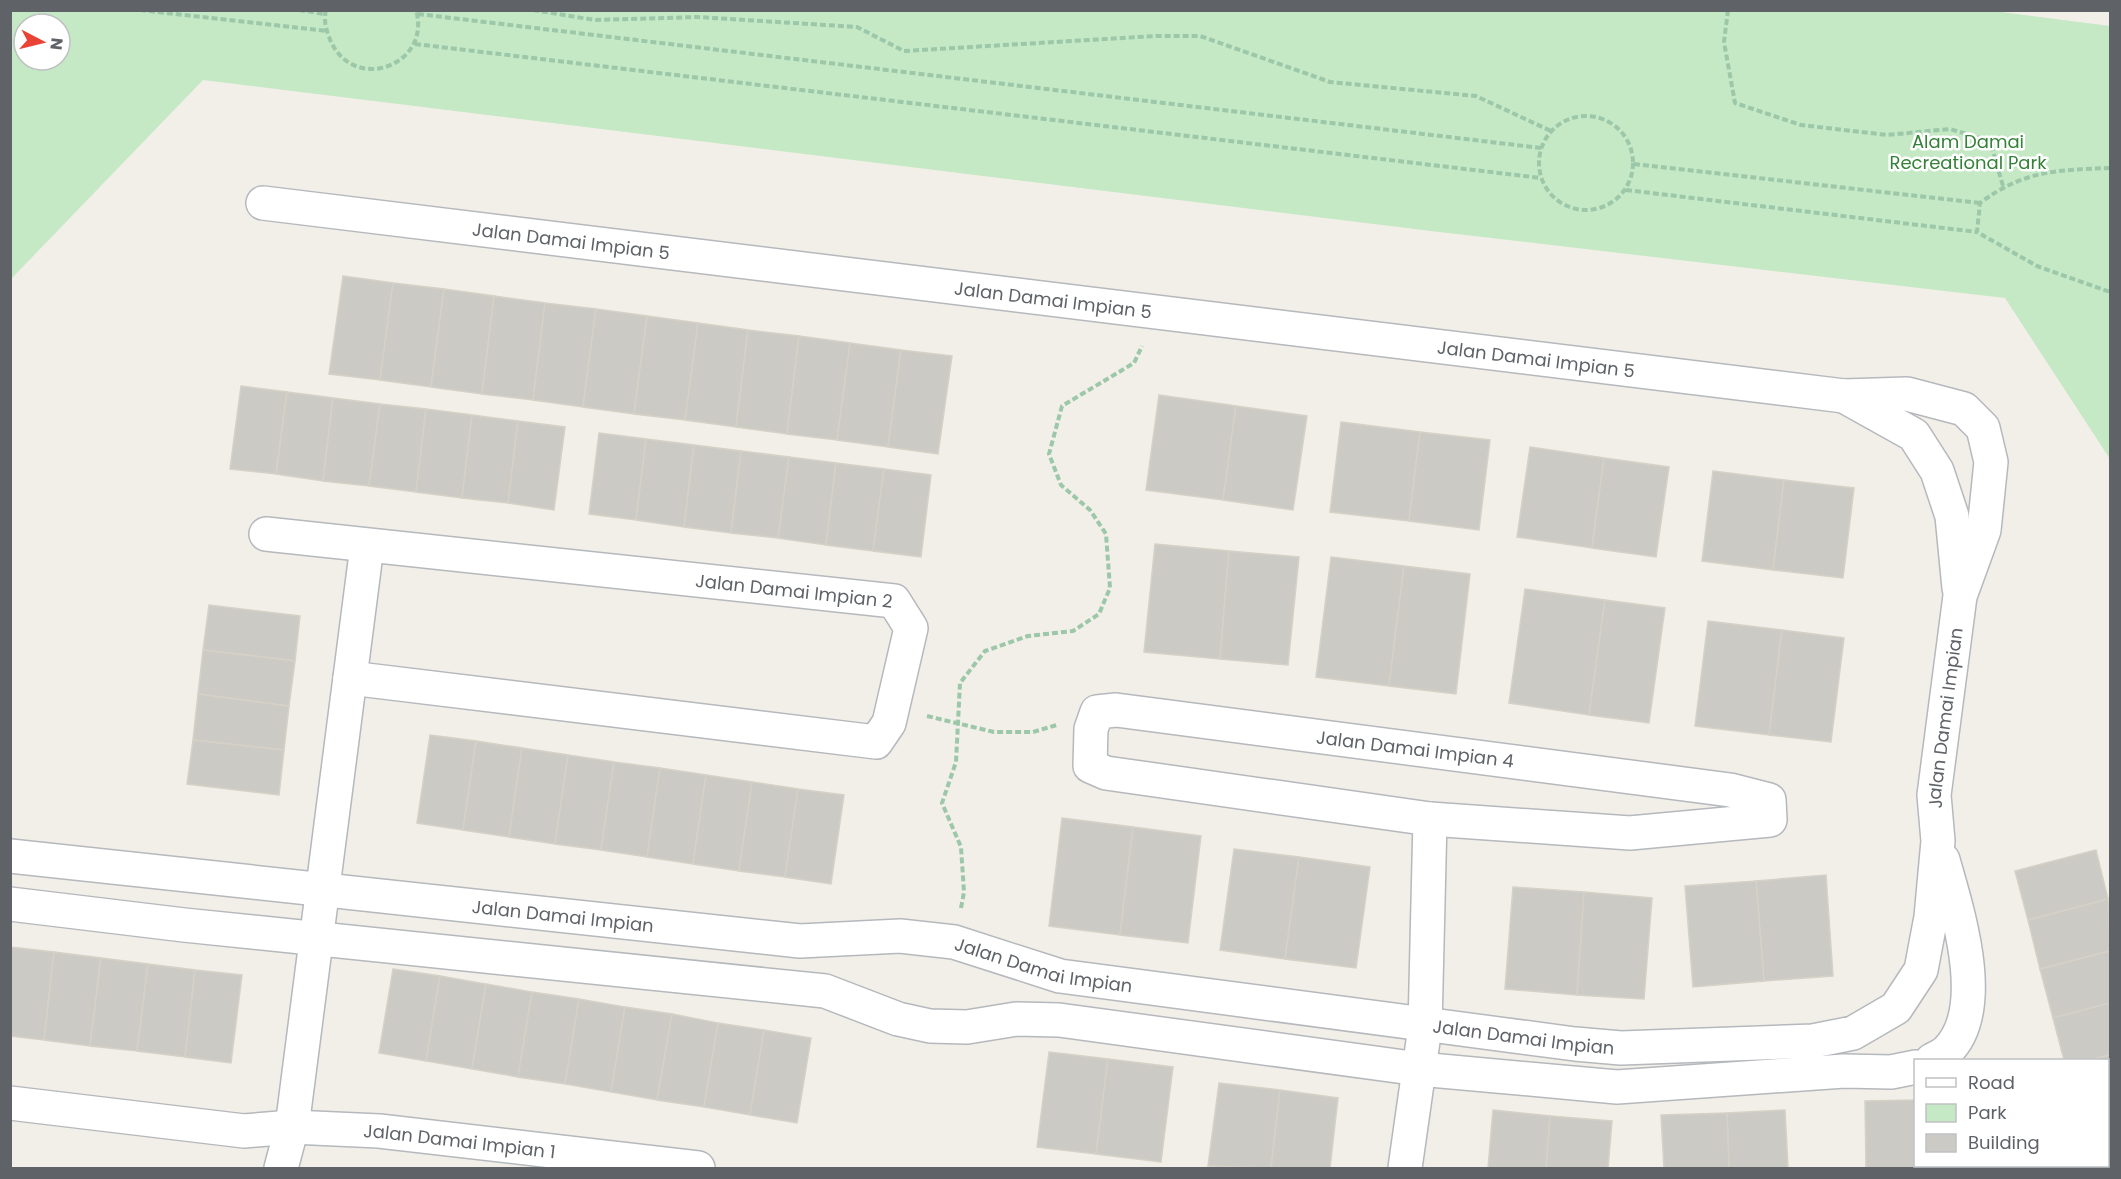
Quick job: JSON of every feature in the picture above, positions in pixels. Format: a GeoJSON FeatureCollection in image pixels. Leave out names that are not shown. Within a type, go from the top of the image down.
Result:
{"type":"FeatureCollection","features":[{"type":"Feature","properties":{"kind":"street","name":"Jalan Damai Impian 5"},"geometry":{"type":"LineString","coordinates":[[263,203],[1844,396]]}},
{"type":"Feature","properties":{"kind":"street","name":"Jalan Damai Impian"},"geometry":{"type":"LineString","coordinates":[[10,856],[800,941],[900,936],[954,942],[1060,976],[1425,1027],[1621,1048],[1813,1041],[1853,1033],[1896,1008],[1921,970],[1932,916],[1938,841],[1934,795],[1960,596],[1984,530],[1991,462],[1983,428],[1964,409],[1906,394],[1844,396]]}},
{"type":"Feature","properties":{"kind":"street","name":"Jalan Damai Impian"},"geometry":{"type":"LineString","coordinates":[[1844,396],[1914,435],[1937,471],[1952,516],[1960,596]]}},
{"type":"Feature","properties":{"kind":"street","name":"Jalan Damai Impian 2"},"geometry":{"type":"LineString","coordinates":[[266,534],[894,601],[911,628],[889,723],[876,742],[350,678]]}},
{"type":"Feature","properties":{"kind":"street"},"geometry":{"type":"LineString","coordinates":[[280,1168],[292,1127],[367,546]]}},
{"type":"Feature","properties":{"kind":"street","name":"Jalan Damai Impian 4"},"geometry":{"type":"LineString","coordinates":[[1116,710],[1718,788],[1770,800],[1770,819],[1630,833],[1430,819],[1106,773],[1090,766],[1091,729],[1097,712],[1116,710]]}},
{"type":"Feature","properties":{"kind":"street"},"geometry":{"type":"LineString","coordinates":[[1405,1168],[1425,1027],[1430,819]]}},
{"type":"Feature","properties":{"kind":"street","name":"Jalan Damai Impian"},"geometry":{"type":"LineString","coordinates":[[1934,1059],[1948,1051],[1965,1021],[1969,987],[1958,914],[1938,841]]}},
{"type":"Feature","properties":{"kind":"street"},"geometry":{"type":"LineString","coordinates":[[10,904],[825,991],[898,1019],[930,1026],[967,1027],[1016,1019],[1059,1020],[1419,1069],[1617,1087],[1844,1071],[1891,1072],[1914,1066]]}},
{"type":"Feature","properties":{"kind":"street","name":"Jalan Damai Impian 1"},"geometry":{"type":"LineString","coordinates":[[10,1103],[244,1131],[292,1127],[379,1131],[698,1168]]}},
{"type":"Feature","properties":{"kind":"street"},"geometry":{"type":"LineString","coordinates":[[292,1127],[302,1168]]}},
{"type":"Feature","properties":{"kind":"path"},"geometry":{"type":"LineString","coordinates":[[140,10],[327,31]]}},
{"type":"Feature","properties":{"kind":"path"},"geometry":{"type":"LineString","coordinates":[[299,10],[326,12],[327,31],[338,56],[352,65],[365,69],[381,69],[394,64],[415,44],[418,31],[417,12],[1541,148]]}},
{"type":"Feature","properties":{"kind":"path"},"geometry":{"type":"LineString","coordinates":[[533,10],[595,20],[698,17],[857,27],[904,51],[1155,36],[1200,36],[1330,82],[1476,96],[1551,131]]}},
{"type":"Feature","properties":{"kind":"path"},"geometry":{"type":"LineString","coordinates":[[1728,10],[1724,42],[1735,103],[1801,125],[1887,135],[1950,129],[1990,141],[2003,186]]}},
{"type":"Feature","properties":{"kind":"path"},"geometry":{"type":"LineString","coordinates":[[415,44],[1541,178]]}},
{"type":"Feature","properties":{"kind":"path"},"geometry":{"type":"LineString","coordinates":[[1581,115],[1608,120],[1623,133],[1632,147],[1634,164],[1626,190],[1614,202],[1596,209],[1575,209],[1552,197],[1541,178],[1541,148],[1551,131],[1563,121],[1581,115]]}},
{"type":"Feature","properties":{"kind":"path"},"geometry":{"type":"LineString","coordinates":[[1634,164],[1980,203],[2003,186],[2052,170],[2110,168]]}},
{"type":"Feature","properties":{"kind":"path"},"geometry":{"type":"LineString","coordinates":[[1626,190],[1977,232],[2037,266],[2110,292]]}},
{"type":"Feature","properties":{"kind":"path"},"geometry":{"type":"LineString","coordinates":[[1977,232],[1980,203]]}},
{"type":"Feature","properties":{"kind":"path"},"geometry":{"type":"LineString","coordinates":[[954,942],[964,892],[961,847],[942,803],[956,762],[960,726],[960,683],[985,651],[1028,636],[1072,631],[1099,614],[1110,588],[1106,534],[1090,510],[1061,485],[1049,454],[1062,406],[1134,363],[1158,313]]}},
{"type":"Feature","properties":{"kind":"path"},"geometry":{"type":"LineString","coordinates":[[960,726],[994,732],[1032,732],[1056,725],[1091,729]]}},
{"type":"Feature","properties":{"kind":"green space","name":"Alam Damai Recreational Park"},"geometry":{"type":"Polygon","coordinates":[[[1985,10],[2110,26],[2110,459],[2005,298],[1431,231],[203,80],[11,279],[11,11],[1985,10]]]}},
{"type":"Feature","properties":{"kind":"building"},"geometry":{"type":"Polygon","coordinates":[[[343,276],[393,283],[380,380],[329,374],[343,276]]]}},
{"type":"Feature","properties":{"kind":"building"},"geometry":{"type":"Polygon","coordinates":[[[393,283],[444,289],[431,387],[380,380],[393,283]]]}},
{"type":"Feature","properties":{"kind":"building"},"geometry":{"type":"Polygon","coordinates":[[[444,289],[494,296],[482,394],[431,387],[444,289]]]}},
{"type":"Feature","properties":{"kind":"building"},"geometry":{"type":"Polygon","coordinates":[[[494,296],[545,303],[533,400],[482,394],[494,296]]]}},
{"type":"Feature","properties":{"kind":"building"},"geometry":{"type":"Polygon","coordinates":[[[545,303],[596,309],[583,407],[533,400],[545,303]]]}},
{"type":"Feature","properties":{"kind":"building"},"geometry":{"type":"Polygon","coordinates":[[[596,309],[647,316],[634,414],[583,407],[596,309]]]}},
{"type":"Feature","properties":{"kind":"building"},"geometry":{"type":"Polygon","coordinates":[[[647,316],[698,323],[685,420],[634,414],[647,316]]]}},
{"type":"Feature","properties":{"kind":"building"},"geometry":{"type":"Polygon","coordinates":[[[698,323],[748,330],[736,427],[685,420],[698,323]]]}},
{"type":"Feature","properties":{"kind":"building"},"geometry":{"type":"Polygon","coordinates":[[[748,330],[799,336],[787,434],[736,427],[748,330]]]}},
{"type":"Feature","properties":{"kind":"building"},"geometry":{"type":"Polygon","coordinates":[[[799,336],[850,343],[837,440],[787,434],[799,336]]]}},
{"type":"Feature","properties":{"kind":"building"},"geometry":{"type":"Polygon","coordinates":[[[850,343],[901,350],[888,447],[837,440],[850,343]]]}},
{"type":"Feature","properties":{"kind":"building"},"geometry":{"type":"Polygon","coordinates":[[[901,350],[952,356],[938,454],[888,447],[901,350]]]}},
{"type":"Feature","properties":{"kind":"building"},"geometry":{"type":"Polygon","coordinates":[[[241,386],[287,392],[276,474],[230,469],[241,386]]]}},
{"type":"Feature","properties":{"kind":"building"},"geometry":{"type":"Polygon","coordinates":[[[287,392],[333,398],[323,481],[276,474],[287,392]]]}},
{"type":"Feature","properties":{"kind":"building"},"geometry":{"type":"Polygon","coordinates":[[[1159,395],[1236,406],[1223,500],[1146,490],[1159,395]]]}},
{"type":"Feature","properties":{"kind":"building"},"geometry":{"type":"Polygon","coordinates":[[[333,398],[380,404],[369,486],[323,481],[333,398]]]}},
{"type":"Feature","properties":{"kind":"building"},"geometry":{"type":"Polygon","coordinates":[[[380,404],[426,409],[416,492],[369,486],[380,404]]]}},
{"type":"Feature","properties":{"kind":"building"},"geometry":{"type":"Polygon","coordinates":[[[1236,406],[1307,416],[1293,510],[1223,500],[1236,406]]]}},
{"type":"Feature","properties":{"kind":"building"},"geometry":{"type":"Polygon","coordinates":[[[426,409],[472,415],[462,498],[416,492],[426,409]]]}},
{"type":"Feature","properties":{"kind":"building"},"geometry":{"type":"Polygon","coordinates":[[[472,415],[518,421],[508,503],[462,498],[472,415]]]}},
{"type":"Feature","properties":{"kind":"building"},"geometry":{"type":"Polygon","coordinates":[[[518,421],[565,427],[554,510],[508,503],[518,421]]]}},
{"type":"Feature","properties":{"kind":"building"},"geometry":{"type":"Polygon","coordinates":[[[1341,422],[1420,432],[1409,521],[1330,512],[1341,422]]]}},
{"type":"Feature","properties":{"kind":"building"},"geometry":{"type":"Polygon","coordinates":[[[1420,432],[1490,440],[1479,530],[1409,521],[1420,432]]]}},
{"type":"Feature","properties":{"kind":"building"},"geometry":{"type":"Polygon","coordinates":[[[599,433],[646,439],[636,520],[589,514],[599,433]]]}},
{"type":"Feature","properties":{"kind":"building"},"geometry":{"type":"Polygon","coordinates":[[[646,439],[694,445],[684,527],[636,520],[646,439]]]}},
{"type":"Feature","properties":{"kind":"building"},"geometry":{"type":"Polygon","coordinates":[[[694,445],[741,451],[731,533],[684,527],[694,445]]]}},
{"type":"Feature","properties":{"kind":"building"},"geometry":{"type":"Polygon","coordinates":[[[1530,447],[1604,458],[1592,548],[1517,537],[1530,447]]]}},
{"type":"Feature","properties":{"kind":"building"},"geometry":{"type":"Polygon","coordinates":[[[741,451],[789,457],[778,538],[731,533],[741,451]]]}},
{"type":"Feature","properties":{"kind":"building"},"geometry":{"type":"Polygon","coordinates":[[[789,457],[836,463],[826,545],[778,538],[789,457]]]}},
{"type":"Feature","properties":{"kind":"building"},"geometry":{"type":"Polygon","coordinates":[[[1604,458],[1669,467],[1656,557],[1592,548],[1604,458]]]}},
{"type":"Feature","properties":{"kind":"building"},"geometry":{"type":"Polygon","coordinates":[[[836,463],[884,469],[873,551],[826,545],[836,463]]]}},
{"type":"Feature","properties":{"kind":"building"},"geometry":{"type":"Polygon","coordinates":[[[884,469],[931,475],[921,557],[873,551],[884,469]]]}},
{"type":"Feature","properties":{"kind":"building"},"geometry":{"type":"Polygon","coordinates":[[[1713,471],[1784,480],[1773,570],[1702,561],[1713,471]]]}},
{"type":"Feature","properties":{"kind":"building"},"geometry":{"type":"Polygon","coordinates":[[[1784,480],[1854,488],[1843,578],[1773,570],[1784,480]]]}},
{"type":"Feature","properties":{"kind":"building"},"geometry":{"type":"Polygon","coordinates":[[[1155,544],[1229,551],[1220,659],[1144,652],[1155,544]]]}},
{"type":"Feature","properties":{"kind":"building"},"geometry":{"type":"Polygon","coordinates":[[[1229,551],[1299,557],[1288,665],[1220,659],[1229,551]]]}},
{"type":"Feature","properties":{"kind":"building"},"geometry":{"type":"Polygon","coordinates":[[[1331,557],[1404,566],[1389,686],[1316,677],[1331,557]]]}},
{"type":"Feature","properties":{"kind":"building"},"geometry":{"type":"Polygon","coordinates":[[[1404,566],[1470,574],[1456,694],[1389,686],[1404,566]]]}},
{"type":"Feature","properties":{"kind":"building"},"geometry":{"type":"Polygon","coordinates":[[[1525,589],[1605,600],[1589,715],[1509,703],[1525,589]]]}},
{"type":"Feature","properties":{"kind":"building"},"geometry":{"type":"Polygon","coordinates":[[[1605,600],[1665,608],[1649,723],[1589,715],[1605,600]]]}},
{"type":"Feature","properties":{"kind":"building"},"geometry":{"type":"Polygon","coordinates":[[[209,605],[300,616],[295,661],[203,650],[209,605]]]}},
{"type":"Feature","properties":{"kind":"building"},"geometry":{"type":"Polygon","coordinates":[[[1708,621],[1782,630],[1769,735],[1695,726],[1708,621]]]}},
{"type":"Feature","properties":{"kind":"building"},"geometry":{"type":"Polygon","coordinates":[[[1782,630],[1844,638],[1831,742],[1769,735],[1782,630]]]}},
{"type":"Feature","properties":{"kind":"building"},"geometry":{"type":"Polygon","coordinates":[[[203,650],[295,661],[289,706],[198,694],[203,650]]]}},
{"type":"Feature","properties":{"kind":"building"},"geometry":{"type":"Polygon","coordinates":[[[198,694],[289,706],[284,750],[193,740],[198,694]]]}},
{"type":"Feature","properties":{"kind":"building"},"geometry":{"type":"Polygon","coordinates":[[[430,735],[476,741],[463,830],[417,823],[430,735]]]}},
{"type":"Feature","properties":{"kind":"building"},"geometry":{"type":"Polygon","coordinates":[[[193,740],[284,750],[279,795],[187,784],[193,740]]]}},
{"type":"Feature","properties":{"kind":"building"},"geometry":{"type":"Polygon","coordinates":[[[476,741],[522,748],[509,837],[463,830],[476,741]]]}},
{"type":"Feature","properties":{"kind":"building"},"geometry":{"type":"Polygon","coordinates":[[[522,748],[568,755],[555,844],[509,837],[522,748]]]}},
{"type":"Feature","properties":{"kind":"building"},"geometry":{"type":"Polygon","coordinates":[[[568,755],[614,762],[601,850],[555,844],[568,755]]]}},
{"type":"Feature","properties":{"kind":"building"},"geometry":{"type":"Polygon","coordinates":[[[614,762],[660,768],[647,857],[601,850],[614,762]]]}},
{"type":"Feature","properties":{"kind":"building"},"geometry":{"type":"Polygon","coordinates":[[[660,768],[706,775],[693,864],[647,857],[660,768]]]}},
{"type":"Feature","properties":{"kind":"building"},"geometry":{"type":"Polygon","coordinates":[[[706,775],[752,782],[739,871],[693,864],[706,775]]]}},
{"type":"Feature","properties":{"kind":"building"},"geometry":{"type":"Polygon","coordinates":[[[752,782],[798,789],[785,877],[739,871],[752,782]]]}},
{"type":"Feature","properties":{"kind":"building"},"geometry":{"type":"Polygon","coordinates":[[[798,789],[844,795],[831,884],[785,877],[798,789]]]}},
{"type":"Feature","properties":{"kind":"building"},"geometry":{"type":"Polygon","coordinates":[[[1062,818],[1133,827],[1120,935],[1049,926],[1062,818]]]}},
{"type":"Feature","properties":{"kind":"building"},"geometry":{"type":"Polygon","coordinates":[[[1133,827],[1201,836],[1188,943],[1120,935],[1133,827]]]}},
{"type":"Feature","properties":{"kind":"building"},"geometry":{"type":"Polygon","coordinates":[[[1234,849],[1299,857],[1285,959],[1220,950],[1234,849]]]}},
{"type":"Feature","properties":{"kind":"building"},"geometry":{"type":"Polygon","coordinates":[[[2096,850],[2108,899],[2028,920],[2015,871],[2096,850]]]}},
{"type":"Feature","properties":{"kind":"building"},"geometry":{"type":"Polygon","coordinates":[[[1299,857],[1370,867],[1356,968],[1285,959],[1299,857]]]}},
{"type":"Feature","properties":{"kind":"building"},"geometry":{"type":"Polygon","coordinates":[[[1826,875],[1833,976],[1764,981],[1756,881],[1826,875]]]}},
{"type":"Feature","properties":{"kind":"building"},"geometry":{"type":"Polygon","coordinates":[[[1756,881],[1764,981],[1693,987],[1685,886],[1756,881]]]}},
{"type":"Feature","properties":{"kind":"building"},"geometry":{"type":"Polygon","coordinates":[[[1513,887],[1584,892],[1577,995],[1505,989],[1513,887]]]}},
{"type":"Feature","properties":{"kind":"building"},"geometry":{"type":"Polygon","coordinates":[[[1584,892],[1652,898],[1644,999],[1577,995],[1584,892]]]}},
{"type":"Feature","properties":{"kind":"building"},"geometry":{"type":"Polygon","coordinates":[[[2108,899],[2110,951],[2040,969],[2028,920],[2108,899]]]}},
{"type":"Feature","properties":{"kind":"building"},"geometry":{"type":"Polygon","coordinates":[[[10,947],[54,952],[44,1040],[10,1036],[10,947]]]}},
{"type":"Feature","properties":{"kind":"building"},"geometry":{"type":"Polygon","coordinates":[[[2110,951],[2110,1003],[2053,1018],[2040,969],[2110,951]]]}},
{"type":"Feature","properties":{"kind":"building"},"geometry":{"type":"Polygon","coordinates":[[[54,952],[101,958],[90,1046],[44,1040],[54,952]]]}},
{"type":"Feature","properties":{"kind":"building"},"geometry":{"type":"Polygon","coordinates":[[[101,958],[148,964],[137,1051],[90,1046],[101,958]]]}},
{"type":"Feature","properties":{"kind":"building"},"geometry":{"type":"Polygon","coordinates":[[[148,964],[195,970],[185,1057],[137,1051],[148,964]]]}},
{"type":"Feature","properties":{"kind":"building"},"geometry":{"type":"Polygon","coordinates":[[[393,969],[440,976],[426,1061],[379,1053],[393,969]]]}},
{"type":"Feature","properties":{"kind":"building"},"geometry":{"type":"Polygon","coordinates":[[[195,970],[242,975],[231,1063],[185,1057],[195,970]]]}},
{"type":"Feature","properties":{"kind":"building"},"geometry":{"type":"Polygon","coordinates":[[[440,976],[486,984],[472,1069],[426,1061],[440,976]]]}},
{"type":"Feature","properties":{"kind":"building"},"geometry":{"type":"Polygon","coordinates":[[[486,984],[532,992],[518,1077],[472,1069],[486,984]]]}},
{"type":"Feature","properties":{"kind":"building"},"geometry":{"type":"Polygon","coordinates":[[[532,992],[579,999],[565,1084],[518,1077],[532,992]]]}},
{"type":"Feature","properties":{"kind":"building"},"geometry":{"type":"Polygon","coordinates":[[[579,999],[625,1007],[611,1092],[565,1084],[579,999]]]}},
{"type":"Feature","properties":{"kind":"building"},"geometry":{"type":"Polygon","coordinates":[[[2110,1003],[2110,1055],[2094,1059],[2064,1059],[2053,1018],[2110,1003]]]}},
{"type":"Feature","properties":{"kind":"building"},"geometry":{"type":"Polygon","coordinates":[[[625,1007],[672,1014],[657,1100],[611,1092],[625,1007]]]}},
{"type":"Feature","properties":{"kind":"building"},"geometry":{"type":"Polygon","coordinates":[[[672,1014],[718,1023],[704,1107],[657,1100],[672,1014]]]}},
{"type":"Feature","properties":{"kind":"building"},"geometry":{"type":"Polygon","coordinates":[[[718,1023],[764,1030],[750,1115],[704,1107],[718,1023]]]}},
{"type":"Feature","properties":{"kind":"building"},"geometry":{"type":"Polygon","coordinates":[[[764,1030],[811,1038],[797,1123],[750,1115],[764,1030]]]}},
{"type":"Feature","properties":{"kind":"building"},"geometry":{"type":"Polygon","coordinates":[[[1049,1052],[1108,1059],[1096,1154],[1037,1147],[1049,1052]]]}},
{"type":"Feature","properties":{"kind":"building"},"geometry":{"type":"Polygon","coordinates":[[[2110,1055],[2109,1108],[2109,1059],[2094,1059],[2110,1055]]]}},
{"type":"Feature","properties":{"kind":"building"},"geometry":{"type":"Polygon","coordinates":[[[1108,1059],[1173,1067],[1161,1162],[1096,1154],[1108,1059]]]}},
{"type":"Feature","properties":{"kind":"building"},"geometry":{"type":"Polygon","coordinates":[[[1219,1083],[1280,1090],[1271,1168],[1208,1166],[1219,1083]]]}},
{"type":"Feature","properties":{"kind":"building"},"geometry":{"type":"Polygon","coordinates":[[[1280,1090],[1338,1098],[1330,1168],[1271,1168],[1280,1090]]]}},
{"type":"Feature","properties":{"kind":"building"},"geometry":{"type":"Polygon","coordinates":[[[1914,1100],[1914,1167],[1925,1168],[1866,1168],[1865,1101],[1914,1100]]]}},
{"type":"Feature","properties":{"kind":"building"},"geometry":{"type":"Polygon","coordinates":[[[2110,1107],[2109,1160],[2109,1108],[2110,1107]]]}},
{"type":"Feature","properties":{"kind":"building"},"geometry":{"type":"Polygon","coordinates":[[[1493,1110],[1550,1116],[1546,1168],[1488,1168],[1493,1110]]]}},
{"type":"Feature","properties":{"kind":"building"},"geometry":{"type":"Polygon","coordinates":[[[1785,1110],[1788,1168],[1729,1168],[1727,1113],[1785,1110]]]}},
{"type":"Feature","properties":{"kind":"building"},"geometry":{"type":"Polygon","coordinates":[[[1727,1113],[1729,1168],[1664,1168],[1661,1115],[1727,1113]]]}},
{"type":"Feature","properties":{"kind":"building"},"geometry":{"type":"Polygon","coordinates":[[[1550,1116],[1612,1121],[1608,1168],[1546,1168],[1550,1116]]]}},
{"type":"Feature","properties":{"kind":"building"},"geometry":{"type":"Polygon","coordinates":[[[1925,1167],[2013,1167],[2013,1168],[1925,1167]]]}}]}
